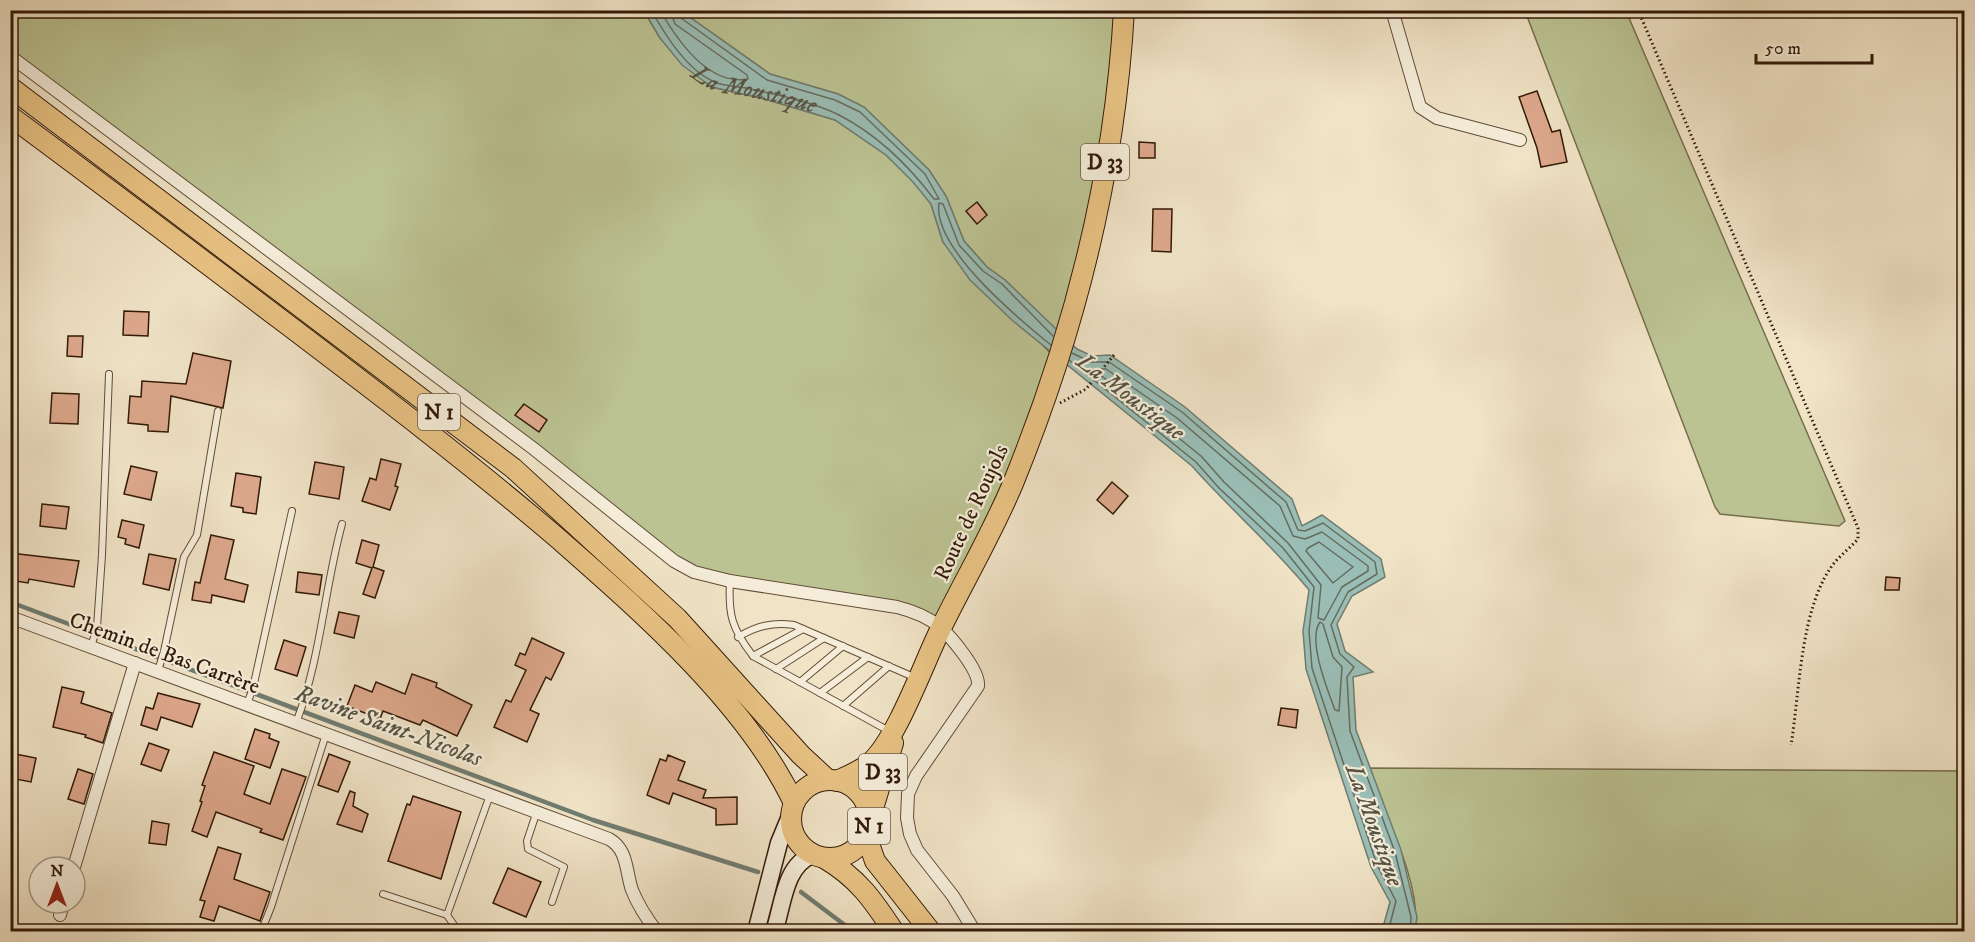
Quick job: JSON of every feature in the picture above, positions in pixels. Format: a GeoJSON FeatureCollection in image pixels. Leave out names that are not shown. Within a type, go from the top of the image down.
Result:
{"type":"FeatureCollection","features":[{"type":"Feature","properties":{"kind":"main road","name":"Route de Roujols"},"geometry":{"type":"LineString","coordinates":[[868,827],[894,729],[916,678],[1013,482],[1053,377],[1074,312],[1092,241],[1105,164],[1121,63],[1124,10]]}},
{"type":"Feature","properties":{"kind":"main road","name":"N 1"},"geometry":{"type":"LineString","coordinates":[[10,87],[513,468],[677,618],[801,755],[833,781],[860,794],[875,861],[931,932]]}},
{"type":"Feature","properties":{"kind":"main road","name":"N 1"},"geometry":{"type":"LineString","coordinates":[[10,116],[423,427],[503,491],[611,585],[677,650],[753,735],[793,809],[795,838],[818,856],[848,872],[866,891],[894,932]]}},
{"type":"Feature","properties":{"kind":"main road","name":"Route de Roujols"},"geometry":{"type":"LineString","coordinates":[[833,781],[870,763],[894,729]]}},
{"type":"Feature","properties":{"kind":"main road"},"geometry":{"type":"LineString","coordinates":[[756,932],[779,843],[793,809],[805,789],[833,781]]}},
{"type":"Feature","properties":{"kind":"main road","name":"N 1"},"geometry":{"type":"LineString","coordinates":[[818,856],[834,858],[854,851],[868,827]]}},
{"type":"Feature","properties":{"kind":"main road"},"geometry":{"type":"LineString","coordinates":[[774,932],[789,879],[803,858],[818,856]]}},
{"type":"Feature","properties":{"kind":"street"},"geometry":{"type":"LineString","coordinates":[[1392,10],[1420,107],[1437,118],[1520,140]]}},
{"type":"Feature","properties":{"kind":"street"},"geometry":{"type":"LineString","coordinates":[[10,56],[534,449],[665,554],[694,572],[730,581],[897,607],[916,612],[941,628],[980,678],[978,686],[916,776],[908,794],[907,819],[917,850],[953,896],[975,932]]}},
{"type":"Feature","properties":{"kind":"street","name":"Chemin de Bas Carrère"},"geometry":{"type":"LineString","coordinates":[[10,617],[92,643],[135,663],[159,667],[297,720],[326,734],[615,842],[625,860],[632,889],[641,909],[657,932]]}},
{"type":"Feature","properties":{"kind":"street"},"geometry":{"type":"LineString","coordinates":[[78,855],[135,663]]}},
{"type":"Feature","properties":{"kind":"lane"},"geometry":{"type":"LineString","coordinates":[[92,643],[97,627],[109,374]]}},
{"type":"Feature","properties":{"kind":"lane"},"geometry":{"type":"LineString","coordinates":[[159,667],[165,651],[184,557],[197,535],[218,411]]}},
{"type":"Feature","properties":{"kind":"lane"},"geometry":{"type":"LineString","coordinates":[[248,701],[253,688],[292,511]]}},
{"type":"Feature","properties":{"kind":"lane"},"geometry":{"type":"LineString","coordinates":[[297,720],[321,636],[329,572],[342,524]]}},
{"type":"Feature","properties":{"kind":"lane"},"geometry":{"type":"LineString","coordinates":[[730,581],[728,611],[738,637],[753,656],[843,706],[894,729]]}},
{"type":"Feature","properties":{"kind":"lane"},"geometry":{"type":"LineString","coordinates":[[738,637],[757,626],[780,623],[803,629],[916,678]]}},
{"type":"Feature","properties":{"kind":"lane"},"geometry":{"type":"LineString","coordinates":[[753,656],[803,629]]}},
{"type":"Feature","properties":{"kind":"lane"},"geometry":{"type":"LineString","coordinates":[[776,669],[824,638]]}},
{"type":"Feature","properties":{"kind":"lane"},"geometry":{"type":"LineString","coordinates":[[800,682],[843,646]]}},
{"type":"Feature","properties":{"kind":"lane"},"geometry":{"type":"LineString","coordinates":[[820,693],[868,657]]}},
{"type":"Feature","properties":{"kind":"lane"},"geometry":{"type":"LineString","coordinates":[[843,706],[889,666]]}},
{"type":"Feature","properties":{"kind":"lane"},"geometry":{"type":"LineString","coordinates":[[261,932],[272,908],[326,734]]}},
{"type":"Feature","properties":{"kind":"lane"},"geometry":{"type":"LineString","coordinates":[[447,915],[490,795]]}},
{"type":"Feature","properties":{"kind":"lane"},"geometry":{"type":"LineString","coordinates":[[537,811],[527,841],[528,849],[564,867],[552,902]]}},
{"type":"Feature","properties":{"kind":"lane"},"geometry":{"type":"LineString","coordinates":[[383,894],[447,915],[458,931]]}},
{"type":"Feature","properties":{"kind":"path"},"geometry":{"type":"LineString","coordinates":[[1638,10],[1858,528],[1858,539],[1834,563],[1818,593],[1802,653],[1791,745]]}},
{"type":"Feature","properties":{"kind":"path"},"geometry":{"type":"LineString","coordinates":[[1041,408],[1064,402],[1086,389],[1114,355]]}},
{"type":"Feature","properties":{"kind":"green space"},"geometry":{"type":"Polygon","coordinates":[[[10,11],[644,11],[660,38],[716,88],[765,99],[835,120],[886,155],[913,181],[931,204],[943,242],[1058,361],[941,628],[916,612],[694,572],[11,56],[10,11]]]}},
{"type":"Feature","properties":{"kind":"green space"},"geometry":{"type":"Polygon","coordinates":[[[681,11],[1124,11],[1107,153],[1059,333],[1005,280],[987,267],[964,241],[946,196],[929,170],[864,107],[838,94],[770,74],[681,11]]]}},
{"type":"Feature","properties":{"kind":"green space"},"geometry":{"type":"Polygon","coordinates":[[[1525,11],[1626,11],[1845,521],[1839,526],[1720,514],[1715,507],[1525,11]]]}},
{"type":"Feature","properties":{"kind":"green space"},"geometry":{"type":"Polygon","coordinates":[[[1368,768],[1964,771],[1964,931],[1415,931],[1416,912],[1407,870],[1368,768]]]}},
{"type":"Feature","properties":{"kind":"water","name":"La Moustique"},"geometry":{"type":"Polygon","coordinates":[[[644,11],[681,11],[770,74],[838,94],[864,107],[929,170],[946,196],[964,241],[987,267],[1005,280],[1077,349],[1092,356],[1110,355],[1185,407],[1292,499],[1302,526],[1322,515],[1381,559],[1385,577],[1352,596],[1337,624],[1345,651],[1373,672],[1353,677],[1356,730],[1401,850],[1417,917],[1415,931],[1382,931],[1390,902],[1371,867],[1306,669],[1303,631],[1309,590],[1192,466],[1013,321],[970,280],[943,242],[931,204],[886,155],[835,120],[765,99],[712,87],[682,65],[660,38],[644,11]]]}},
{"type":"Feature","properties":{"kind":"building"},"geometry":{"type":"Polygon","coordinates":[[[1537,91],[1552,132],[1560,130],[1567,162],[1541,167],[1537,148],[1519,97],[1537,91]]]}},
{"type":"Feature","properties":{"kind":"building"},"geometry":{"type":"Polygon","coordinates":[[[1139,142],[1155,143],[1155,158],[1139,158],[1139,142]]]}},
{"type":"Feature","properties":{"kind":"building"},"geometry":{"type":"Polygon","coordinates":[[[977,202],[987,215],[977,224],[966,211],[977,202]]]}},
{"type":"Feature","properties":{"kind":"building"},"geometry":{"type":"Polygon","coordinates":[[[1153,209],[1172,209],[1171,252],[1152,251],[1153,209]]]}},
{"type":"Feature","properties":{"kind":"building"},"geometry":{"type":"Polygon","coordinates":[[[124,311],[149,312],[148,336],[123,335],[124,311]]]}},
{"type":"Feature","properties":{"kind":"building"},"geometry":{"type":"Polygon","coordinates":[[[68,336],[83,336],[82,357],[67,356],[68,336]]]}},
{"type":"Feature","properties":{"kind":"building"},"geometry":{"type":"Polygon","coordinates":[[[193,353],[231,361],[223,408],[171,396],[168,432],[148,431],[148,425],[128,423],[130,396],[141,397],[142,381],[186,384],[193,353]]]}},
{"type":"Feature","properties":{"kind":"building"},"geometry":{"type":"Polygon","coordinates":[[[52,393],[79,394],[78,424],[50,423],[52,393]]]}},
{"type":"Feature","properties":{"kind":"building"},"geometry":{"type":"Polygon","coordinates":[[[524,404],[547,420],[539,432],[515,415],[524,404]]]}},
{"type":"Feature","properties":{"kind":"building"},"geometry":{"type":"Polygon","coordinates":[[[381,459],[401,464],[395,486],[398,487],[390,510],[362,501],[370,478],[376,480],[381,459]]]}},
{"type":"Feature","properties":{"kind":"building"},"geometry":{"type":"Polygon","coordinates":[[[315,462],[344,467],[339,499],[309,494],[315,462]]]}},
{"type":"Feature","properties":{"kind":"building"},"geometry":{"type":"Polygon","coordinates":[[[131,466],[157,472],[151,500],[124,494],[131,466]]]}},
{"type":"Feature","properties":{"kind":"building"},"geometry":{"type":"Polygon","coordinates":[[[236,473],[261,477],[256,514],[243,512],[243,508],[231,506],[236,473]]]}},
{"type":"Feature","properties":{"kind":"building"},"geometry":{"type":"Polygon","coordinates":[[[1112,482],[1128,496],[1113,514],[1097,500],[1112,482]]]}},
{"type":"Feature","properties":{"kind":"building"},"geometry":{"type":"Polygon","coordinates":[[[42,504],[69,507],[66,529],[40,526],[42,504]]]}},
{"type":"Feature","properties":{"kind":"building"},"geometry":{"type":"Polygon","coordinates":[[[122,520],[144,525],[139,548],[125,544],[126,539],[118,537],[122,520]]]}},
{"type":"Feature","properties":{"kind":"building"},"geometry":{"type":"Polygon","coordinates":[[[211,535],[234,540],[225,579],[248,585],[244,602],[212,595],[211,603],[192,600],[195,582],[200,583],[211,535]]]}},
{"type":"Feature","properties":{"kind":"building"},"geometry":{"type":"Polygon","coordinates":[[[362,540],[379,545],[373,567],[384,571],[375,598],[363,594],[372,568],[356,563],[362,540]]]}},
{"type":"Feature","properties":{"kind":"building"},"geometry":{"type":"Polygon","coordinates":[[[10,553],[79,561],[74,587],[29,579],[28,583],[10,580],[10,553]]]}},
{"type":"Feature","properties":{"kind":"building"},"geometry":{"type":"Polygon","coordinates":[[[149,554],[176,559],[169,590],[143,584],[149,554]]]}},
{"type":"Feature","properties":{"kind":"building"},"geometry":{"type":"Polygon","coordinates":[[[298,572],[322,575],[319,595],[296,592],[298,572]]]}},
{"type":"Feature","properties":{"kind":"building"},"geometry":{"type":"Polygon","coordinates":[[[1886,577],[1900,578],[1899,590],[1885,590],[1886,577]]]}},
{"type":"Feature","properties":{"kind":"building"},"geometry":{"type":"Polygon","coordinates":[[[339,612],[359,616],[354,638],[334,633],[339,612]]]}},
{"type":"Feature","properties":{"kind":"building"},"geometry":{"type":"Polygon","coordinates":[[[532,638],[564,653],[551,680],[546,677],[530,710],[539,714],[527,742],[494,727],[506,700],[511,702],[526,670],[515,665],[520,653],[525,655],[532,638]]]}},
{"type":"Feature","properties":{"kind":"building"},"geometry":{"type":"Polygon","coordinates":[[[284,640],[306,647],[297,676],[275,669],[284,640]]]}},
{"type":"Feature","properties":{"kind":"building"},"geometry":{"type":"Polygon","coordinates":[[[412,674],[437,683],[436,687],[472,705],[457,736],[423,720],[420,725],[383,711],[380,719],[347,706],[355,685],[372,692],[376,682],[405,694],[412,674]]]}},
{"type":"Feature","properties":{"kind":"building"},"geometry":{"type":"Polygon","coordinates":[[[62,687],[84,692],[81,703],[112,713],[103,743],[85,737],[86,735],[53,727],[62,687]]]}},
{"type":"Feature","properties":{"kind":"building"},"geometry":{"type":"Polygon","coordinates":[[[158,693],[200,704],[192,727],[161,717],[157,730],[141,725],[146,707],[153,709],[158,693]]]}},
{"type":"Feature","properties":{"kind":"building"},"geometry":{"type":"Polygon","coordinates":[[[1281,708],[1298,710],[1296,728],[1278,725],[1281,708]]]}},
{"type":"Feature","properties":{"kind":"building"},"geometry":{"type":"Polygon","coordinates":[[[255,729],[270,734],[269,738],[279,742],[270,768],[245,759],[255,729]]]}},
{"type":"Feature","properties":{"kind":"building"},"geometry":{"type":"Polygon","coordinates":[[[149,743],[169,750],[161,771],[141,764],[149,743]]]}},
{"type":"Feature","properties":{"kind":"building"},"geometry":{"type":"Polygon","coordinates":[[[214,752],[254,766],[244,794],[270,804],[282,769],[306,777],[283,840],[260,832],[262,829],[216,812],[207,837],[192,831],[202,802],[200,801],[205,786],[202,785],[214,752]]]}},
{"type":"Feature","properties":{"kind":"building"},"geometry":{"type":"Polygon","coordinates":[[[10,753],[36,758],[31,782],[10,778],[10,753]]]}},
{"type":"Feature","properties":{"kind":"building"},"geometry":{"type":"Polygon","coordinates":[[[329,754],[350,762],[338,792],[318,785],[329,754]]]}},
{"type":"Feature","properties":{"kind":"building"},"geometry":{"type":"Polygon","coordinates":[[[668,755],[685,762],[678,780],[706,790],[703,798],[737,797],[737,824],[716,825],[716,809],[673,793],[669,804],[647,795],[660,759],[666,761],[668,755]]]}},
{"type":"Feature","properties":{"kind":"building"},"geometry":{"type":"Polygon","coordinates":[[[78,769],[93,774],[84,804],[68,799],[78,769]]]}},
{"type":"Feature","properties":{"kind":"building"},"geometry":{"type":"Polygon","coordinates":[[[350,791],[355,793],[353,806],[368,814],[362,832],[337,824],[350,791]]]}},
{"type":"Feature","properties":{"kind":"building"},"geometry":{"type":"Polygon","coordinates":[[[413,796],[461,812],[441,879],[388,861],[407,804],[410,805],[413,796]]]}},
{"type":"Feature","properties":{"kind":"building"},"geometry":{"type":"Polygon","coordinates":[[[152,821],[169,824],[166,845],[149,843],[152,821]]]}},
{"type":"Feature","properties":{"kind":"building"},"geometry":{"type":"Polygon","coordinates":[[[218,847],[241,854],[234,879],[270,892],[260,921],[219,906],[214,921],[200,917],[205,901],[200,900],[218,847]]]}},
{"type":"Feature","properties":{"kind":"building"},"geometry":{"type":"Polygon","coordinates":[[[508,868],[541,882],[526,917],[493,903],[508,868]]]}},
{"type":"Feature","properties":{"kind":"waterway","name":"Ravine Saint-Nicolas"},"geometry":{"type":"LineString","coordinates":[[10,602],[593,820],[758,872]]}},
{"type":"Feature","properties":{"kind":"waterway","name":"Ravine Saint-Nicolas"},"geometry":{"type":"LineString","coordinates":[[801,892],[854,932]]}}]}
